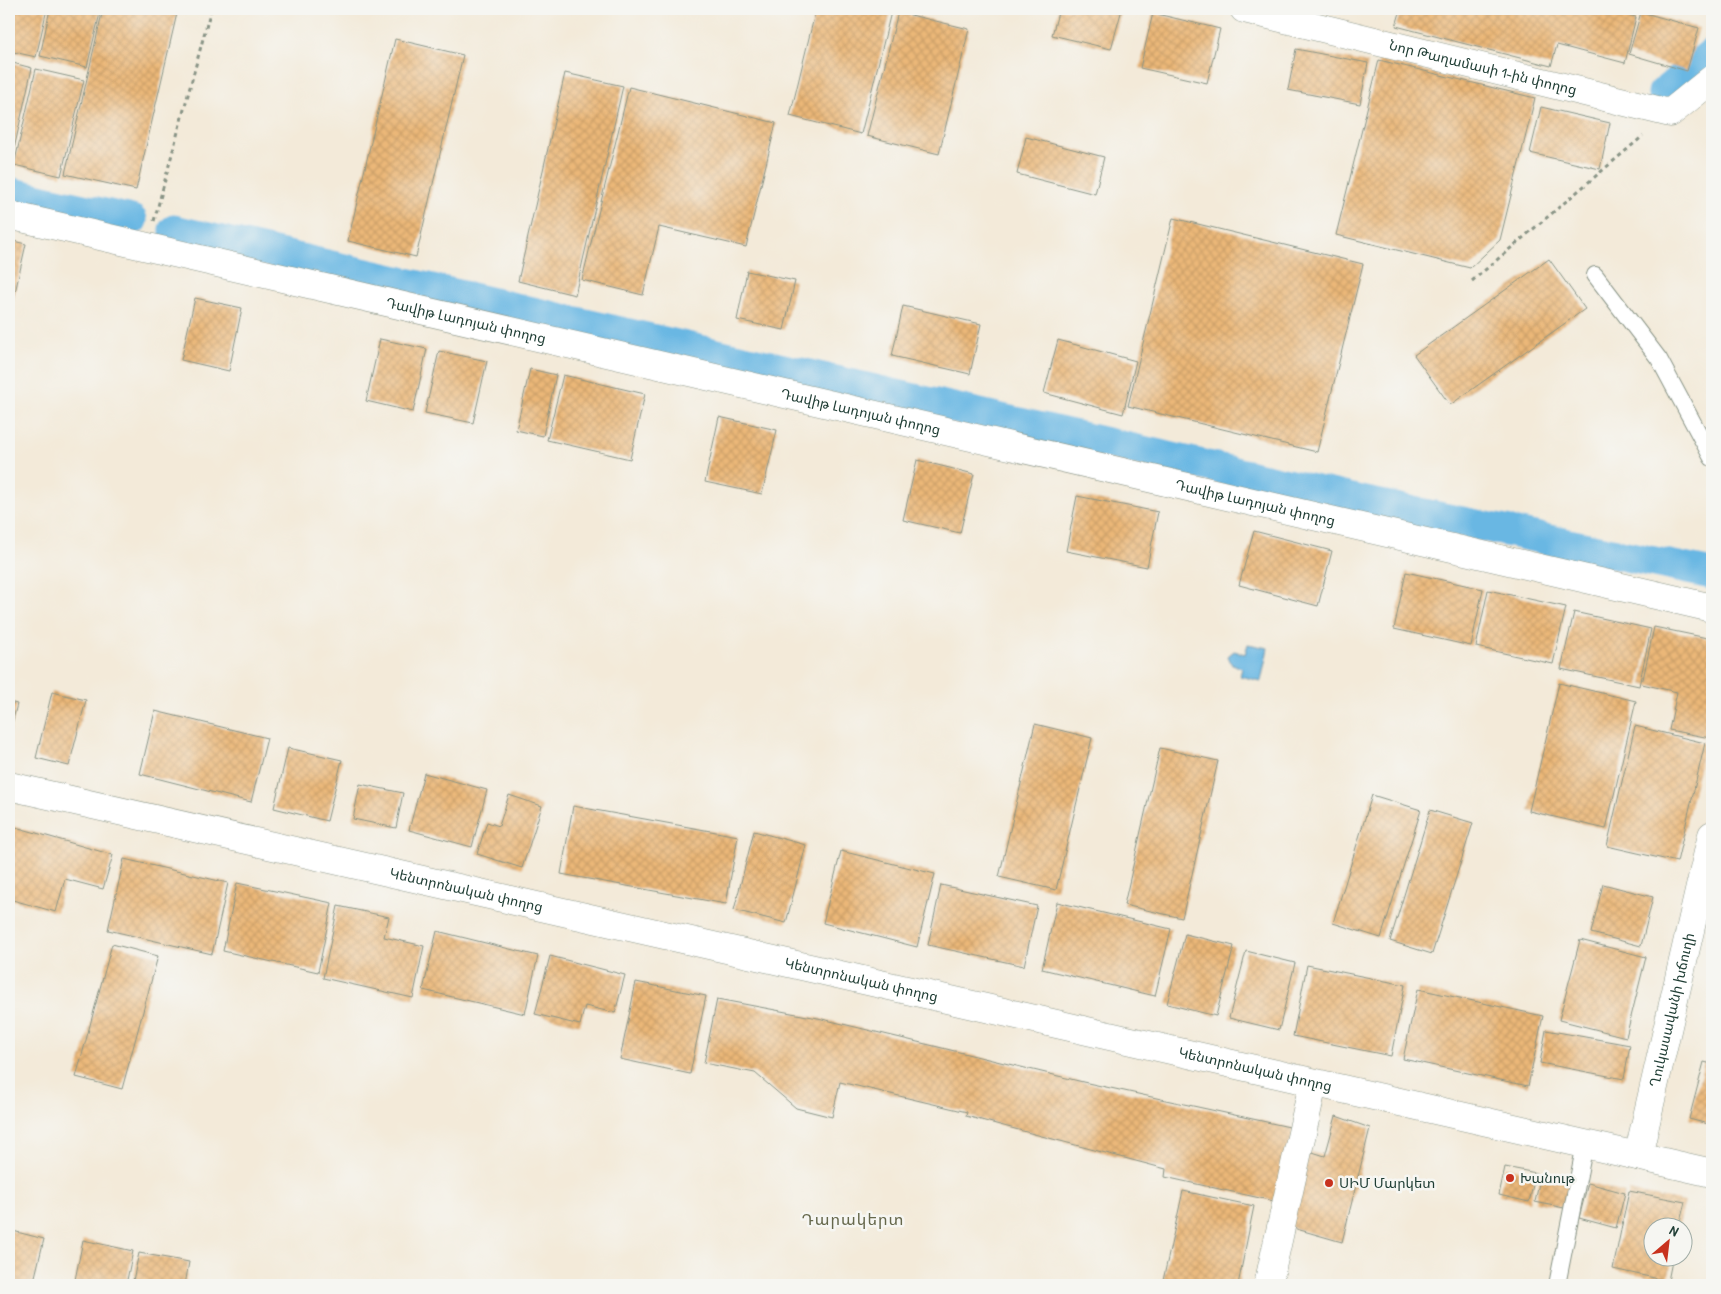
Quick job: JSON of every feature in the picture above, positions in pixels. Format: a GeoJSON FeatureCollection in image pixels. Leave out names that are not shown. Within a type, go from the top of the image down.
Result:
{"type":"FeatureCollection","features":[{"type":"Feature","properties":{"kind":"street","name":"Նոր Թաղամասի 1-ին փողոց"},"geometry":{"type":"LineString","coordinates":[[1244,9],[1670,113]]}},
{"type":"Feature","properties":{"kind":"street"},"geometry":{"type":"LineString","coordinates":[[1670,113],[1712,78]]}},
{"type":"Feature","properties":{"kind":"street","name":"Դավիթ Լադոյան փողոց"},"geometry":{"type":"LineString","coordinates":[[9,215],[1712,608]]}},
{"type":"Feature","properties":{"kind":"street","name":"Կենտրոնական փողոց"},"geometry":{"type":"LineString","coordinates":[[9,786],[1314,1084],[1712,1172]]}},
{"type":"Feature","properties":{"kind":"street","name":"Ղուկասավանի խճուղի"},"geometry":{"type":"LineString","coordinates":[[1638,1156],[1712,835]]}},
{"type":"Feature","properties":{"kind":"street"},"geometry":{"type":"LineString","coordinates":[[1268,1285],[1314,1084]]}},
{"type":"Feature","properties":{"kind":"lane"},"geometry":{"type":"LineString","coordinates":[[1595,274],[1659,359],[1712,458]]}},
{"type":"Feature","properties":{"kind":"lane"},"geometry":{"type":"LineString","coordinates":[[1556,1285],[1586,1144]]}},
{"type":"Feature","properties":{"kind":"path"},"geometry":{"type":"LineString","coordinates":[[147,248],[211,9]]}},
{"type":"Feature","properties":{"kind":"path"},"geometry":{"type":"LineString","coordinates":[[1472,281],[1670,113]]}},
{"type":"Feature","properties":{"kind":"water"},"geometry":{"type":"Polygon","coordinates":[[[1248,644],[1268,648],[1261,681],[1240,676],[1242,668],[1232,665],[1228,656],[1234,651],[1245,654],[1248,644]]]}},
{"type":"Feature","properties":{"kind":"building"},"geometry":{"type":"Polygon","coordinates":[[[9,9],[47,9],[36,57],[9,51],[9,9]]]}},
{"type":"Feature","properties":{"kind":"building"},"geometry":{"type":"Polygon","coordinates":[[[50,9],[101,9],[87,67],[40,56],[50,9]]]}},
{"type":"Feature","properties":{"kind":"building"},"geometry":{"type":"Polygon","coordinates":[[[103,9],[178,9],[136,190],[65,174],[103,9]]]}},
{"type":"Feature","properties":{"kind":"building"},"geometry":{"type":"Polygon","coordinates":[[[816,9],[879,9],[891,12],[861,134],[790,116],[816,9]]]}},
{"type":"Feature","properties":{"kind":"building"},"geometry":{"type":"Polygon","coordinates":[[[1059,9],[1122,9],[1111,49],[1052,35],[1059,9]]]}},
{"type":"Feature","properties":{"kind":"building"},"geometry":{"type":"Polygon","coordinates":[[[1401,9],[1603,9],[1636,17],[1625,63],[1557,45],[1551,66],[1396,26],[1401,9]]]}},
{"type":"Feature","properties":{"kind":"building"},"geometry":{"type":"Polygon","coordinates":[[[898,12],[969,29],[939,154],[867,136],[898,12]]]}},
{"type":"Feature","properties":{"kind":"building"},"geometry":{"type":"Polygon","coordinates":[[[1641,12],[1699,28],[1687,71],[1629,54],[1641,12]]]}},
{"type":"Feature","properties":{"kind":"building"},"geometry":{"type":"Polygon","coordinates":[[[1153,13],[1220,29],[1207,83],[1140,68],[1153,13]]]}},
{"type":"Feature","properties":{"kind":"building"},"geometry":{"type":"Polygon","coordinates":[[[395,39],[463,55],[416,257],[348,241],[395,39]]]}},
{"type":"Feature","properties":{"kind":"building"},"geometry":{"type":"Polygon","coordinates":[[[1296,49],[1368,63],[1360,104],[1288,90],[1296,49]]]}},
{"type":"Feature","properties":{"kind":"building"},"geometry":{"type":"Polygon","coordinates":[[[1379,60],[1535,98],[1500,240],[1470,268],[1336,235],[1379,60]]]}},
{"type":"Feature","properties":{"kind":"building"},"geometry":{"type":"Polygon","coordinates":[[[9,62],[32,68],[10,167],[9,167],[9,62]]]}},
{"type":"Feature","properties":{"kind":"building"},"geometry":{"type":"Polygon","coordinates":[[[36,69],[84,80],[61,176],[14,165],[36,69]]]}},
{"type":"Feature","properties":{"kind":"building"},"geometry":{"type":"Polygon","coordinates":[[[565,73],[623,86],[575,295],[518,281],[565,73]]]}},
{"type":"Feature","properties":{"kind":"building"},"geometry":{"type":"Polygon","coordinates":[[[629,87],[776,123],[746,247],[659,227],[643,295],[582,280],[629,87]]]}},
{"type":"Feature","properties":{"kind":"building"},"geometry":{"type":"Polygon","coordinates":[[[1541,107],[1610,123],[1600,169],[1530,153],[1541,107]]]}},
{"type":"Feature","properties":{"kind":"building"},"geometry":{"type":"Polygon","coordinates":[[[1026,137],[1104,157],[1095,194],[1017,174],[1026,137]]]}},
{"type":"Feature","properties":{"kind":"building"},"geometry":{"type":"Polygon","coordinates":[[[1173,218],[1363,264],[1317,452],[1128,406],[1173,218]]]}},
{"type":"Feature","properties":{"kind":"building"},"geometry":{"type":"Polygon","coordinates":[[[9,240],[26,244],[12,306],[9,305],[9,240]]]}},
{"type":"Feature","properties":{"kind":"building"},"geometry":{"type":"Polygon","coordinates":[[[1549,259],[1585,309],[1450,405],[1414,355],[1549,259]]]}},
{"type":"Feature","properties":{"kind":"building"},"geometry":{"type":"Polygon","coordinates":[[[747,271],[795,281],[784,330],[737,320],[747,271]]]}},
{"type":"Feature","properties":{"kind":"building"},"geometry":{"type":"Polygon","coordinates":[[[195,298],[242,308],[229,371],[181,360],[195,298]]]}},
{"type":"Feature","properties":{"kind":"building"},"geometry":{"type":"Polygon","coordinates":[[[903,306],[981,324],[970,374],[892,356],[903,306]]]}},
{"type":"Feature","properties":{"kind":"building"},"geometry":{"type":"Polygon","coordinates":[[[380,339],[427,349],[413,412],[366,401],[380,339]]]}},
{"type":"Feature","properties":{"kind":"building"},"geometry":{"type":"Polygon","coordinates":[[[1058,340],[1136,361],[1123,414],[1044,393],[1058,340]]]}},
{"type":"Feature","properties":{"kind":"building"},"geometry":{"type":"Polygon","coordinates":[[[439,351],[487,361],[473,423],[425,413],[439,351]]]}},
{"type":"Feature","properties":{"kind":"building"},"geometry":{"type":"Polygon","coordinates":[[[530,369],[556,375],[543,436],[516,430],[530,369]]]}},
{"type":"Feature","properties":{"kind":"building"},"geometry":{"type":"Polygon","coordinates":[[[563,375],[645,394],[630,459],[547,440],[563,375]]]}},
{"type":"Feature","properties":{"kind":"building"},"geometry":{"type":"Polygon","coordinates":[[[719,417],[777,430],[762,494],[705,482],[719,417]]]}},
{"type":"Feature","properties":{"kind":"building"},"geometry":{"type":"Polygon","coordinates":[[[917,460],[974,474],[960,533],[903,520],[917,460]]]}},
{"type":"Feature","properties":{"kind":"building"},"geometry":{"type":"Polygon","coordinates":[[[1077,496],[1158,512],[1147,567],[1066,551],[1077,496]]]}},
{"type":"Feature","properties":{"kind":"building"},"geometry":{"type":"Polygon","coordinates":[[[1254,531],[1332,551],[1318,606],[1239,585],[1254,531]]]}},
{"type":"Feature","properties":{"kind":"building"},"geometry":{"type":"Polygon","coordinates":[[[1406,572],[1483,589],[1471,646],[1394,629],[1406,572]]]}},
{"type":"Feature","properties":{"kind":"building"},"geometry":{"type":"Polygon","coordinates":[[[1488,590],[1566,607],[1553,664],[1476,647],[1488,590]]]}},
{"type":"Feature","properties":{"kind":"building"},"geometry":{"type":"Polygon","coordinates":[[[1574,612],[1651,629],[1639,686],[1561,669],[1574,612]]]}},
{"type":"Feature","properties":{"kind":"building"},"geometry":{"type":"Polygon","coordinates":[[[1654,627],[1712,639],[1712,726],[1710,738],[1669,730],[1677,692],[1642,684],[1654,627]]]}},
{"type":"Feature","properties":{"kind":"building"},"geometry":{"type":"Polygon","coordinates":[[[1559,683],[1636,701],[1606,829],[1529,811],[1559,683]]]}},
{"type":"Feature","properties":{"kind":"building"},"geometry":{"type":"Polygon","coordinates":[[[52,692],[86,700],[69,766],[36,758],[52,692]]]}},
{"type":"Feature","properties":{"kind":"building"},"geometry":{"type":"Polygon","coordinates":[[[9,702],[17,704],[9,736],[9,702]]]}},
{"type":"Feature","properties":{"kind":"building"},"geometry":{"type":"Polygon","coordinates":[[[155,711],[267,738],[251,802],[140,774],[155,711]]]}},
{"type":"Feature","properties":{"kind":"building"},"geometry":{"type":"Polygon","coordinates":[[[1035,724],[1092,738],[1056,890],[999,877],[1035,724]]]}},
{"type":"Feature","properties":{"kind":"building"},"geometry":{"type":"Polygon","coordinates":[[[1635,726],[1705,743],[1677,862],[1607,846],[1635,726]]]}},
{"type":"Feature","properties":{"kind":"building"},"geometry":{"type":"Polygon","coordinates":[[[288,748],[342,760],[327,821],[274,808],[288,748]]]}},
{"type":"Feature","properties":{"kind":"building"},"geometry":{"type":"Polygon","coordinates":[[[1160,748],[1218,761],[1182,918],[1124,905],[1160,748]]]}},
{"type":"Feature","properties":{"kind":"building"},"geometry":{"type":"Polygon","coordinates":[[[424,773],[487,790],[472,847],[409,830],[424,773]]]}},
{"type":"Feature","properties":{"kind":"building"},"geometry":{"type":"Polygon","coordinates":[[[360,784],[403,793],[396,828],[353,819],[360,784]]]}},
{"type":"Feature","properties":{"kind":"building"},"geometry":{"type":"Polygon","coordinates":[[[509,795],[542,806],[522,868],[477,854],[487,822],[499,826],[509,795]]]}},
{"type":"Feature","properties":{"kind":"building"},"geometry":{"type":"Polygon","coordinates":[[[1372,795],[1421,810],[1381,938],[1333,923],[1372,795]]]}},
{"type":"Feature","properties":{"kind":"building"},"geometry":{"type":"Polygon","coordinates":[[[573,806],[738,836],[726,904],[561,874],[573,806]]]}},
{"type":"Feature","properties":{"kind":"building"},"geometry":{"type":"Polygon","coordinates":[[[1430,810],[1473,823],[1432,954],[1390,941],[1430,810]]]}},
{"type":"Feature","properties":{"kind":"building"},"geometry":{"type":"Polygon","coordinates":[[[12,826],[113,855],[103,889],[65,879],[56,912],[9,899],[9,837],[12,826]]]}},
{"type":"Feature","properties":{"kind":"building"},"geometry":{"type":"Polygon","coordinates":[[[754,831],[806,845],[786,923],[734,910],[754,831]]]}},
{"type":"Feature","properties":{"kind":"building"},"geometry":{"type":"Polygon","coordinates":[[[841,851],[935,874],[917,947],[823,923],[841,851]]]}},
{"type":"Feature","properties":{"kind":"building"},"geometry":{"type":"Polygon","coordinates":[[[124,859],[228,883],[212,954],[108,930],[124,859]]]}},
{"type":"Feature","properties":{"kind":"building"},"geometry":{"type":"Polygon","coordinates":[[[237,883],[332,903],[318,972],[223,951],[237,883]]]}},
{"type":"Feature","properties":{"kind":"building"},"geometry":{"type":"Polygon","coordinates":[[[1603,884],[1653,897],[1641,946],[1591,933],[1603,884]]]}},
{"type":"Feature","properties":{"kind":"building"},"geometry":{"type":"Polygon","coordinates":[[[941,885],[1037,906],[1024,966],[928,945],[941,885]]]}},
{"type":"Feature","properties":{"kind":"building"},"geometry":{"type":"Polygon","coordinates":[[[1057,902],[1171,929],[1155,996],[1042,969],[1057,902]]]}},
{"type":"Feature","properties":{"kind":"building"},"geometry":{"type":"Polygon","coordinates":[[[338,906],[389,917],[384,937],[424,946],[413,998],[323,978],[338,906]]]}},
{"type":"Feature","properties":{"kind":"building"},"geometry":{"type":"Polygon","coordinates":[[[437,931],[538,956],[525,1014],[423,990],[437,931]]]}},
{"type":"Feature","properties":{"kind":"building"},"geometry":{"type":"Polygon","coordinates":[[[1185,934],[1234,946],[1216,1016],[1167,1004],[1185,934]]]}},
{"type":"Feature","properties":{"kind":"building"},"geometry":{"type":"Polygon","coordinates":[[[1580,940],[1646,957],[1626,1037],[1559,1020],[1580,940]]]}},
{"type":"Feature","properties":{"kind":"building"},"geometry":{"type":"Polygon","coordinates":[[[112,944],[158,956],[122,1089],[76,1077],[112,944]]]}},
{"type":"Feature","properties":{"kind":"building"},"geometry":{"type":"Polygon","coordinates":[[[1246,951],[1295,963],[1279,1030],[1229,1018],[1246,951]]]}},
{"type":"Feature","properties":{"kind":"building"},"geometry":{"type":"Polygon","coordinates":[[[550,956],[625,975],[615,1013],[585,1006],[580,1025],[535,1014],[550,956]]]}},
{"type":"Feature","properties":{"kind":"building"},"geometry":{"type":"Polygon","coordinates":[[[1307,965],[1405,985],[1391,1056],[1293,1036],[1307,965]]]}},
{"type":"Feature","properties":{"kind":"building"},"geometry":{"type":"Polygon","coordinates":[[[636,982],[706,996],[690,1074],[620,1059],[636,982]]]}},
{"type":"Feature","properties":{"kind":"building"},"geometry":{"type":"Polygon","coordinates":[[[1418,989],[1543,1016],[1528,1086],[1403,1059],[1418,989]]]}},
{"type":"Feature","properties":{"kind":"building"},"geometry":{"type":"Polygon","coordinates":[[[717,999],[818,1018],[1083,1082],[1294,1128],[1278,1202],[1165,1177],[1166,1169],[966,1116],[967,1112],[840,1082],[832,1117],[796,1108],[755,1073],[704,1063],[717,999]]]}},
{"type":"Feature","properties":{"kind":"building"},"geometry":{"type":"Polygon","coordinates":[[[1546,1030],[1630,1045],[1624,1079],[1540,1063],[1546,1030]]]}},
{"type":"Feature","properties":{"kind":"building"},"geometry":{"type":"Polygon","coordinates":[[[1704,1062],[1712,1064],[1712,1125],[1689,1119],[1704,1062]]]}},
{"type":"Feature","properties":{"kind":"building"},"geometry":{"type":"Polygon","coordinates":[[[1336,1116],[1370,1128],[1342,1242],[1286,1226],[1306,1150],[1325,1156],[1336,1116]]]}},
{"type":"Feature","properties":{"kind":"building"},"geometry":{"type":"Polygon","coordinates":[[[1505,1167],[1536,1173],[1529,1202],[1499,1195],[1505,1167]]]}},
{"type":"Feature","properties":{"kind":"building"},"geometry":{"type":"Polygon","coordinates":[[[1541,1174],[1570,1180],[1564,1208],[1535,1202],[1541,1174]]]}},
{"type":"Feature","properties":{"kind":"building"},"geometry":{"type":"Polygon","coordinates":[[[1588,1183],[1625,1193],[1616,1228],[1579,1218],[1588,1183]]]}},
{"type":"Feature","properties":{"kind":"building"},"geometry":{"type":"Polygon","coordinates":[[[1183,1191],[1254,1206],[1238,1285],[1162,1285],[1183,1191]]]}},
{"type":"Feature","properties":{"kind":"building"},"geometry":{"type":"Polygon","coordinates":[[[1629,1191],[1685,1202],[1682,1216],[1644,1216],[1644,1266],[1671,1266],[1668,1281],[1613,1269],[1629,1191]]]}},
{"type":"Feature","properties":{"kind":"building"},"geometry":{"type":"Polygon","coordinates":[[[9,1230],[44,1239],[33,1285],[9,1285],[9,1230]]]}},
{"type":"Feature","properties":{"kind":"building"},"geometry":{"type":"Polygon","coordinates":[[[83,1240],[133,1251],[126,1285],[74,1285],[83,1240]]]}},
{"type":"Feature","properties":{"kind":"building"},"geometry":{"type":"Polygon","coordinates":[[[139,1253],[189,1262],[185,1285],[132,1285],[139,1253]]]}},
{"type":"Feature","properties":{"kind":"waterway"},"geometry":{"type":"LineString","coordinates":[[1663,93],[1712,53]]}},
{"type":"Feature","properties":{"kind":"waterway"},"geometry":{"type":"LineString","coordinates":[[9,192],[132,220]]}},
{"type":"Feature","properties":{"kind":"waterway"},"geometry":{"type":"LineString","coordinates":[[174,230],[1357,500],[1712,574]]}},
{"type":"Feature","properties":{"kind":"place","name":"Խանութ"},"geometry":{"type":"Point","coordinates":[1510,1178]}},
{"type":"Feature","properties":{"kind":"place","name":"ՍԻՄ Մարկետ"},"geometry":{"type":"Point","coordinates":[1329,1183]}},
{"type":"Feature","properties":{"kind":"district","name":"Դարակերտ"},"geometry":{"type":"Point","coordinates":[853,1219]}}]}
